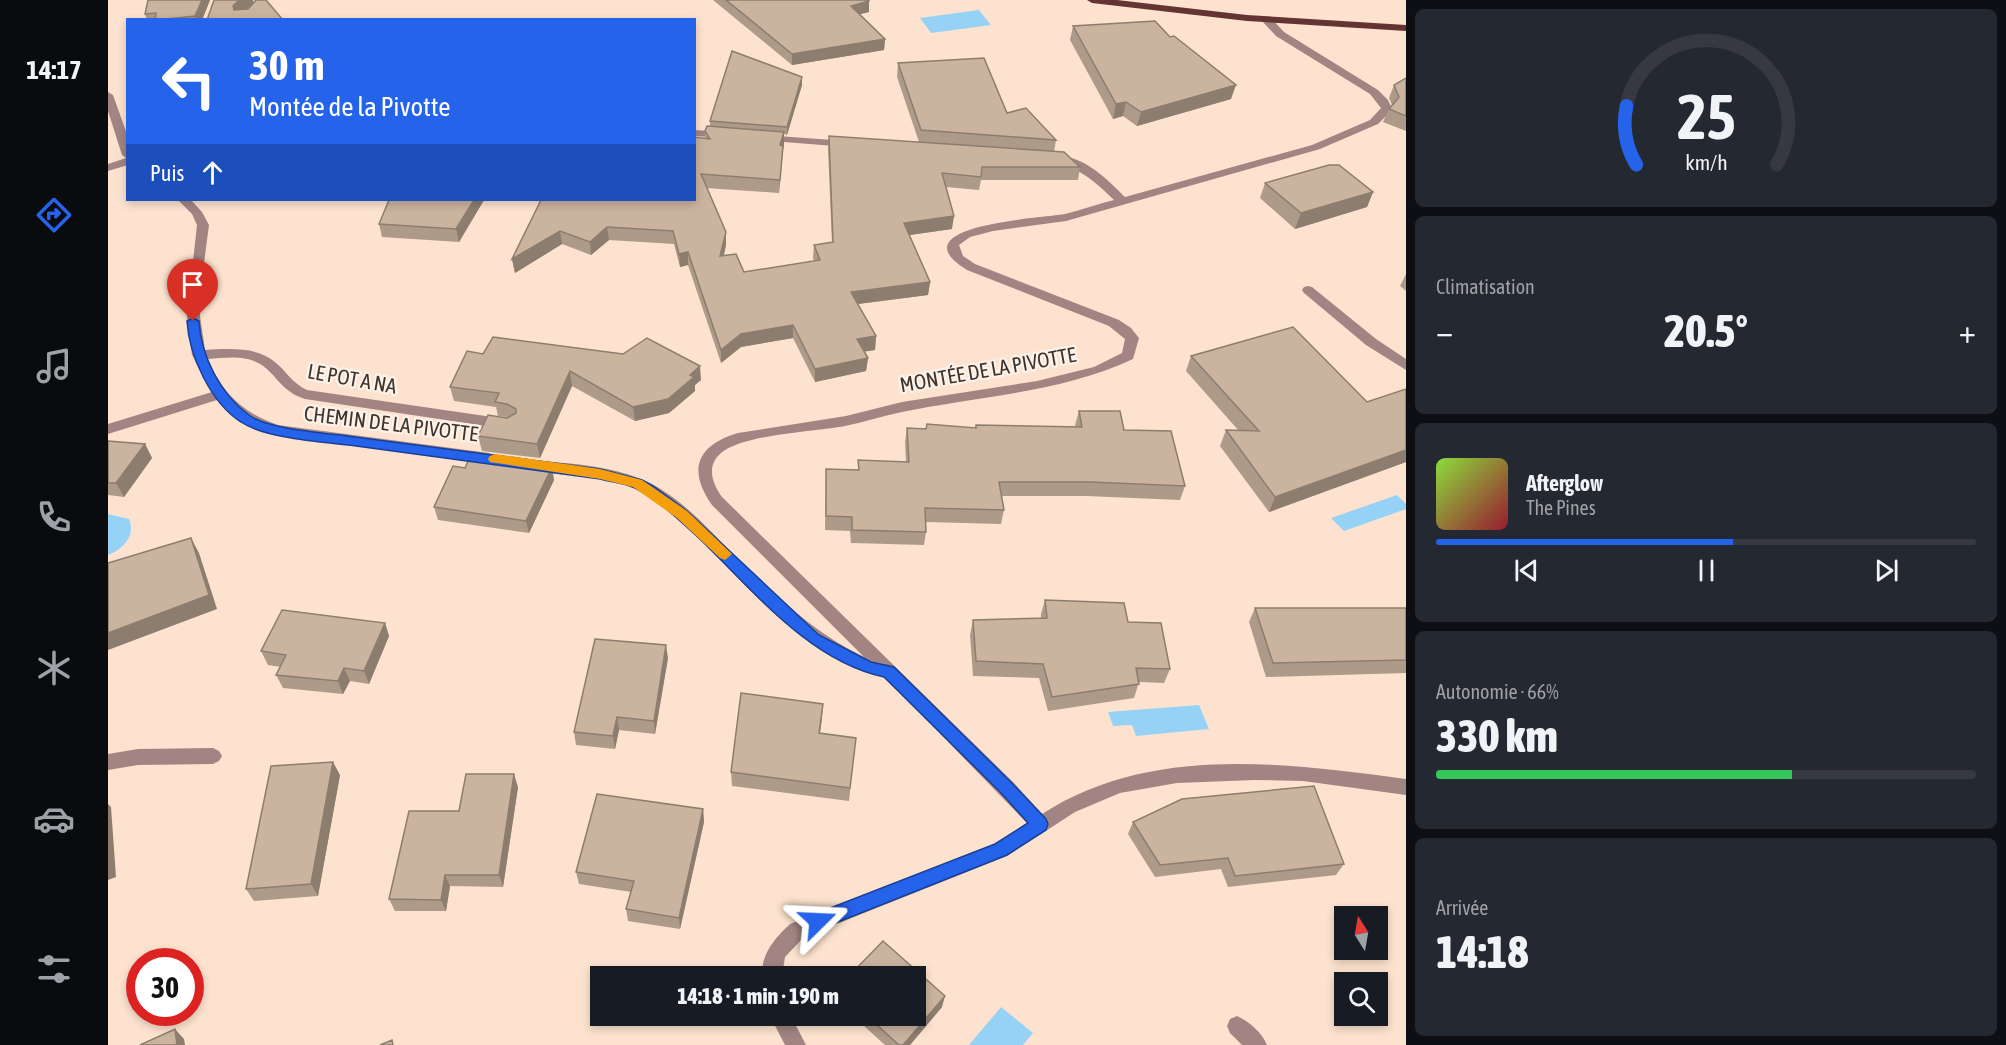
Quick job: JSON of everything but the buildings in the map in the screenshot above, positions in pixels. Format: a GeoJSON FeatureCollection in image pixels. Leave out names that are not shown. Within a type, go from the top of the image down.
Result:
{"type":"FeatureCollection","features":[{"type":"Feature","properties":{"kind":"main road"},"geometry":{"type":"LineString","coordinates":[[1092,0],[1266,19],[1406,28]]}},
{"type":"Feature","properties":{"kind":"street","name":"MONTÉE DE LA PIVOTTE"},"geometry":{"type":"LineString","coordinates":[[1040,824],[1007,788],[707,490],[703,480],[707,459],[723,442],[738,438],[835,423],[902,407],[1036,386],[1098,370],[1128,356],[1132,338],[1126,331],[1103,319],[971,267],[958,259],[953,251],[954,245],[958,238],[978,230],[1066,217],[1316,147],[1374,123],[1383,115],[1387,108],[1374,92],[1280,34],[1266,19]]}},
{"type":"Feature","properties":{"kind":"street"},"geometry":{"type":"LineString","coordinates":[[108,95],[126,149]]}},
{"type":"Feature","properties":{"kind":"street"},"geometry":{"type":"LineString","coordinates":[[118,126],[126,120]]}},
{"type":"Feature","properties":{"kind":"street"},"geometry":{"type":"LineString","coordinates":[[696,133],[861,145]]}},
{"type":"Feature","properties":{"kind":"street"},"geometry":{"type":"LineString","coordinates":[[1050,159],[1070,161],[1086,167],[1123,202]]}},
{"type":"Feature","properties":{"kind":"street"},"geometry":{"type":"LineString","coordinates":[[108,168],[126,162]]}},
{"type":"Feature","properties":{"kind":"street","name":"CHEMIN DE LA PIVOTTE"},"geometry":{"type":"LineString","coordinates":[[185,201],[194,208],[203,224],[193,321],[199,355],[207,374],[244,418],[257,426],[277,430],[611,476],[643,486],[682,514],[814,639],[868,667],[888,672]]}},
{"type":"Feature","properties":{"kind":"street"},"geometry":{"type":"LineString","coordinates":[[1308,290],[1371,342],[1406,365]]}},
{"type":"Feature","properties":{"kind":"street","name":"LE POT A NA"},"geometry":{"type":"LineString","coordinates":[[199,355],[259,358],[268,363],[286,386],[305,394],[510,425]]}},
{"type":"Feature","properties":{"kind":"street"},"geometry":{"type":"LineString","coordinates":[[108,429],[222,394]]}},
{"type":"Feature","properties":{"kind":"street"},"geometry":{"type":"LineString","coordinates":[[108,762],[138,758],[213,756]]}},
{"type":"Feature","properties":{"kind":"street"},"geometry":{"type":"LineString","coordinates":[[772,966],[775,954],[797,930],[1001,850],[1069,806],[1119,785],[1177,775],[1254,772],[1303,773],[1406,787]]}},
{"type":"Feature","properties":{"kind":"street"},"geometry":{"type":"LineString","coordinates":[[786,1026],[796,1045]]}},
{"type":"Feature","properties":{"kind":"street"},"geometry":{"type":"LineString","coordinates":[[1237,1026],[1257,1045]]}},
{"type":"Feature","properties":{"kind":"water"},"geometry":{"type":"Polygon","coordinates":[[[979,10],[991,25],[931,33],[920,18],[979,10]]]}},
{"type":"Feature","properties":{"kind":"water"},"geometry":{"type":"Polygon","coordinates":[[[1397,495],[1406,504],[1406,509],[1344,531],[1331,518],[1397,495]]]}},
{"type":"Feature","properties":{"kind":"water"},"geometry":{"type":"Polygon","coordinates":[[[108,514],[129,519],[131,531],[127,541],[108,555],[108,514]]]}},
{"type":"Feature","properties":{"kind":"water"},"geometry":{"type":"Polygon","coordinates":[[[1199,705],[1209,729],[1136,736],[1132,725],[1113,726],[1108,712],[1199,705]]]}},
{"type":"Feature","properties":{"kind":"water"},"geometry":{"type":"Polygon","coordinates":[[[1001,1007],[1033,1033],[1023,1045],[969,1045],[1001,1007]]]}},
{"type":"Feature","properties":{"kind":"slow traffic"},"geometry":{"type":"LineString","coordinates":[[495,459],[600,474],[637,483],[682,514],[725,554]]}},
{"type":"Feature","properties":{"kind":"route"},"geometry":{"type":"LineString","coordinates":[[193,321],[194,339],[207,374],[232,407],[257,426],[600,474],[637,483],[682,514],[814,639],[831,650],[868,667],[888,672],[1007,788],[1040,824],[1001,850],[818,921]]}}]}
